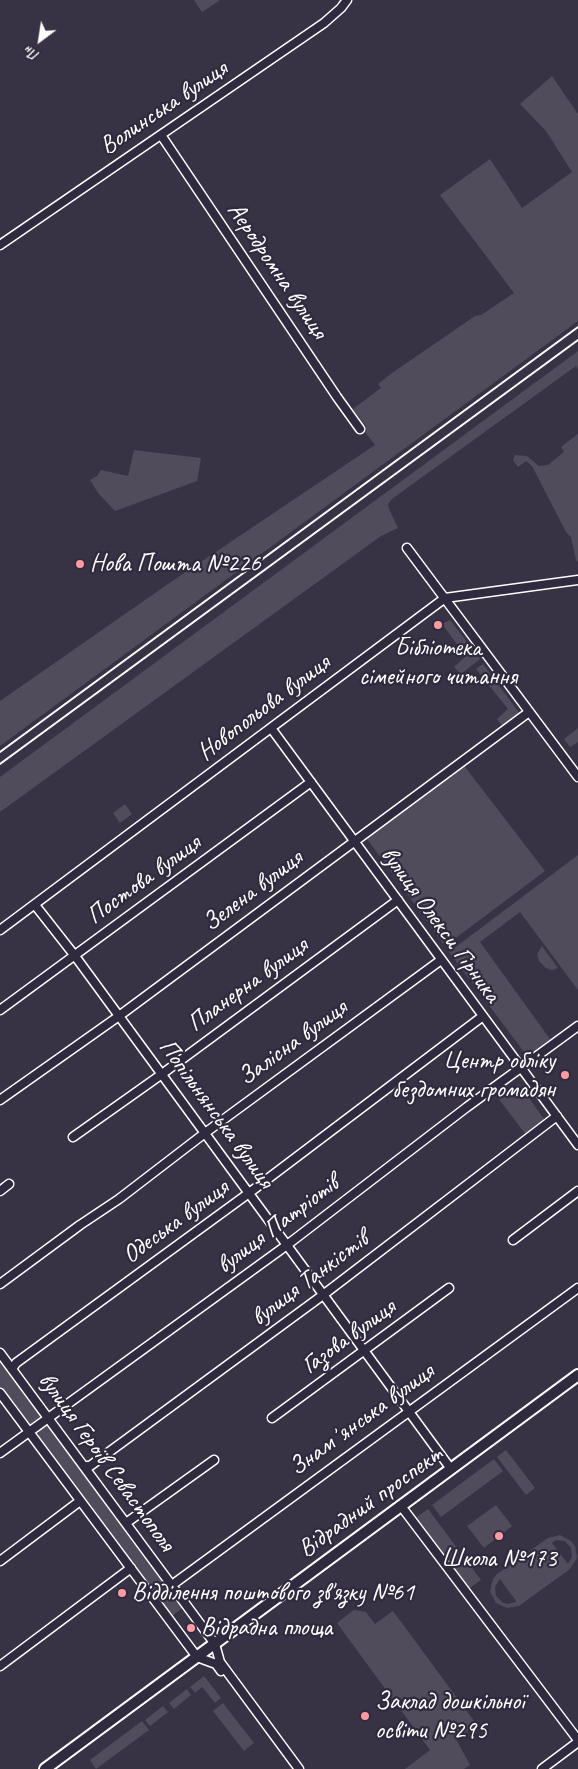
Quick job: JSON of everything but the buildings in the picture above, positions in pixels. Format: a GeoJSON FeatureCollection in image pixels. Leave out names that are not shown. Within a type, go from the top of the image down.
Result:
{"type":"FeatureCollection","features":[{"type":"Feature","properties":{"kind":"main road","name":"Відрадний проспект"},"geometry":{"type":"LineString","coordinates":[[45,1769],[578,1375]]}},
{"type":"Feature","properties":{"kind":"street","name":"Волинська вулиця"},"geometry":{"type":"LineString","coordinates":[[0,245],[324,23],[347,0]]}},
{"type":"Feature","properties":{"kind":"street","name":"Аеродромна вулиця"},"geometry":{"type":"LineString","coordinates":[[161,134],[360,429]]}},
{"type":"Feature","properties":{"kind":"street"},"geometry":{"type":"LineString","coordinates":[[407,548],[578,777]]}},
{"type":"Feature","properties":{"kind":"street","name":"Новопольова вулиця"},"geometry":{"type":"LineString","coordinates":[[0,930],[445,598],[578,580]]}},
{"type":"Feature","properties":{"kind":"street","name":"Зелена вулиця"},"geometry":{"type":"LineString","coordinates":[[0,1100],[119,1016],[529,712]]}},
{"type":"Feature","properties":{"kind":"street","name":"вулиця Олекси Гірника"},"geometry":{"type":"LineString","coordinates":[[271,728],[578,1145]]}},
{"type":"Feature","properties":{"kind":"street","name":"Постова вулиця"},"geometry":{"type":"LineString","coordinates":[[0,1010],[311,782]]}},
{"type":"Feature","properties":{"kind":"street","name":"Планерна вулиця"},"geometry":{"type":"LineString","coordinates":[[73,1137],[162,1074],[398,900]]}},
{"type":"Feature","properties":{"kind":"street","name":"Попільнянська вулиця"},"geometry":{"type":"LineString","coordinates":[[35,905],[75,956],[451,1469]]}},
{"type":"Feature","properties":{"kind":"street","name":"Залісна вулиця"},"geometry":{"type":"LineString","coordinates":[[0,1284],[80,1225],[119,1199],[205,1133],[441,960]]}},
{"type":"Feature","properties":{"kind":"street","name":"Одеська вулиця"},"geometry":{"type":"LineString","coordinates":[[12,1369],[16,1363],[249,1193],[483,1016]]}},
{"type":"Feature","properties":{"kind":"street","name":"вулиця Патріотів"},"geometry":{"type":"LineString","coordinates":[[0,1454],[48,1417],[287,1245],[520,1067],[578,1026]]}},
{"type":"Feature","properties":{"kind":"street","name":"вулиця Танкістів"},"geometry":{"type":"LineString","coordinates":[[84,1466],[90,1466],[323,1295],[557,1116]]}},
{"type":"Feature","properties":{"kind":"street"},"geometry":{"type":"LineString","coordinates":[[0,1191],[9,1184]]}},
{"type":"Feature","properties":{"kind":"street"},"geometry":{"type":"LineString","coordinates":[[513,1240],[578,1192]]}},
{"type":"Feature","properties":{"kind":"street","name":"Газова вулиця"},"geometry":{"type":"LineString","coordinates":[[272,1418],[450,1288]]}},
{"type":"Feature","properties":{"kind":"street","name":"Знамʼянська вулиця"},"geometry":{"type":"LineString","coordinates":[[172,1585],[578,1288]]}},
{"type":"Feature","properties":{"kind":"street","name":"вулиця Героїв Севастополя"},"geometry":{"type":"LineString","coordinates":[[0,1353],[215,1644],[220,1662],[299,1769]]}},
{"type":"Feature","properties":{"kind":"street","name":"вулиця Героїв Севастополя"},"geometry":{"type":"LineString","coordinates":[[0,1393],[197,1657]]}},
{"type":"Feature","properties":{"kind":"street"},"geometry":{"type":"LineString","coordinates":[[126,1523],[214,1460]]}},
{"type":"Feature","properties":{"kind":"street"},"geometry":{"type":"LineString","coordinates":[[0,1561],[80,1501]]}},
{"type":"Feature","properties":{"kind":"street"},"geometry":{"type":"LineString","coordinates":[[401,1506],[578,1741],[542,1769]]}},
{"type":"Feature","properties":{"kind":"street"},"geometry":{"type":"LineString","coordinates":[[0,1666],[131,1568]]}},
{"type":"Feature","properties":{"kind":"street"},"geometry":{"type":"LineString","coordinates":[[197,1657],[216,1664],[295,1769]]}},
{"type":"Feature","properties":{"kind":"shaded area"},"geometry":{"type":"Polygon","coordinates":[[[194,0],[220,0],[202,12],[194,0]]]}},
{"type":"Feature","properties":{"kind":"shaded area"},"geometry":{"type":"Polygon","coordinates":[[[552,76],[578,114],[578,321],[0,746],[0,701],[168,584],[375,445],[365,432],[366,426],[353,409],[381,388],[378,384],[392,373],[475,316],[481,315],[514,293],[440,195],[490,159],[522,208],[572,172],[546,131],[520,104],[552,76]]]}},
{"type":"Feature","properties":{"kind":"shaded area"},"geometry":{"type":"Polygon","coordinates":[[[578,351],[578,369],[576,366],[392,499],[388,504],[389,509],[398,528],[381,536],[0,812],[0,777],[578,351]]]}},
{"type":"Feature","properties":{"kind":"shaded area"},"geometry":{"type":"Polygon","coordinates":[[[578,434],[578,562],[571,537],[566,532],[532,466],[526,461],[518,467],[513,460],[515,455],[527,456],[539,466],[548,465],[564,452],[561,447],[578,434]]]}},
{"type":"Feature","properties":{"kind":"shaded area"},"geometry":{"type":"Polygon","coordinates":[[[134,450],[201,458],[197,481],[115,511],[98,493],[90,480],[97,476],[101,470],[128,476],[134,450]]]}},
{"type":"Feature","properties":{"kind":"shaded area"},"geometry":{"type":"Polygon","coordinates":[[[450,620],[480,659],[461,674],[454,667],[466,656],[442,624],[450,620]]]}},
{"type":"Feature","properties":{"kind":"shaded area"},"geometry":{"type":"Polygon","coordinates":[[[483,664],[520,714],[503,727],[497,719],[508,709],[476,669],[483,664]]]}},
{"type":"Feature","properties":{"kind":"shaded area"},"geometry":{"type":"Polygon","coordinates":[[[578,728],[578,742],[570,747],[564,739],[578,728]]]}},
{"type":"Feature","properties":{"kind":"shaded area"},"geometry":{"type":"Polygon","coordinates":[[[462,763],[545,871],[445,946],[365,836],[462,763]]]}},
{"type":"Feature","properties":{"kind":"shaded area"},"geometry":{"type":"Polygon","coordinates":[[[125,804],[132,814],[120,823],[113,813],[125,804]]]}},
{"type":"Feature","properties":{"kind":"shaded area"},"geometry":{"type":"Polygon","coordinates":[[[578,855],[578,990],[520,912],[480,942],[550,1039],[527,1056],[449,952],[578,855]]]}},
{"type":"Feature","properties":{"kind":"shaded area"},"geometry":{"type":"Polygon","coordinates":[[[542,946],[558,968],[552,970],[546,968],[539,961],[537,954],[542,946]]]}},
{"type":"Feature","properties":{"kind":"shaded area"},"geometry":{"type":"Polygon","coordinates":[[[519,1084],[546,1122],[527,1136],[498,1098],[519,1084]]]}},
{"type":"Feature","properties":{"kind":"shaded area"},"geometry":{"type":"Polygon","coordinates":[[[0,1358],[41,1412],[39,1421],[34,1424],[28,1424],[0,1390],[0,1358]]]}},
{"type":"Feature","properties":{"kind":"shaded area"},"geometry":{"type":"Polygon","coordinates":[[[47,1426],[50,1427],[185,1606],[172,1616],[38,1439],[39,1430],[47,1426]]]}},
{"type":"Feature","properties":{"kind":"shaded area"},"geometry":{"type":"Polygon","coordinates":[[[506,1450],[535,1488],[526,1495],[497,1457],[506,1450]]]}},
{"type":"Feature","properties":{"kind":"shaded area"},"geometry":{"type":"Polygon","coordinates":[[[494,1459],[503,1471],[441,1517],[432,1505],[494,1459]]]}},
{"type":"Feature","properties":{"kind":"shaded area"},"geometry":{"type":"Polygon","coordinates":[[[496,1505],[512,1526],[484,1548],[467,1526],[496,1505]]]}},
{"type":"Feature","properties":{"kind":"shaded area"},"geometry":{"type":"Polygon","coordinates":[[[428,1509],[481,1580],[467,1590],[414,1519],[428,1509]]]}},
{"type":"Feature","properties":{"kind":"shaded area"},"geometry":{"type":"Polygon","coordinates":[[[560,1535],[571,1541],[575,1546],[577,1558],[570,1569],[519,1606],[507,1608],[496,1603],[490,1591],[493,1579],[497,1574],[548,1538],[560,1535]],[[556,1540],[552,1543],[568,1564],[572,1557],[571,1548],[565,1541],[556,1540]],[[500,1579],[495,1587],[496,1596],[503,1603],[516,1602],[516,1601],[500,1579]]]}},
{"type":"Feature","properties":{"kind":"shaded area"},"geometry":{"type":"Polygon","coordinates":[[[354,1610],[366,1612],[375,1624],[393,1611],[477,1725],[456,1739],[470,1765],[464,1769],[405,1769],[430,1750],[337,1623],[354,1610]]]}},
{"type":"Feature","properties":{"kind":"shaded area"},"geometry":{"type":"Polygon","coordinates":[[[204,1676],[221,1698],[215,1703],[202,1687],[195,1693],[190,1687],[204,1676]]]}},
{"type":"Feature","properties":{"kind":"shaded area"},"geometry":{"type":"Polygon","coordinates":[[[187,1689],[191,1695],[174,1709],[169,1703],[187,1689]]]}},
{"type":"Feature","properties":{"kind":"shaded area"},"geometry":{"type":"Polygon","coordinates":[[[223,1703],[254,1743],[244,1751],[213,1711],[223,1703]]]}},
{"type":"Feature","properties":{"kind":"shaded area"},"geometry":{"type":"Polygon","coordinates":[[[163,1706],[168,1712],[150,1726],[145,1720],[163,1706]]]}},
{"type":"Feature","properties":{"kind":"shaded area"},"geometry":{"type":"Polygon","coordinates":[[[142,1721],[149,1730],[96,1769],[90,1760],[142,1721]]]}},
{"type":"Feature","properties":{"kind":"railway"},"geometry":{"type":"LineString","coordinates":[[0,752],[578,327]]}},
{"type":"Feature","properties":{"kind":"railway"},"geometry":{"type":"LineString","coordinates":[[0,764],[578,340]]}},
{"type":"Feature","properties":{"kind":"place","name":"Нова Пошта №226"},"geometry":{"type":"Point","coordinates":[80,564]}},
{"type":"Feature","properties":{"kind":"place","name":"Бібліотека сімейного читання"},"geometry":{"type":"Point","coordinates":[438,625]}},
{"type":"Feature","properties":{"kind":"place","name":"Центр обліку бездомних громадян"},"geometry":{"type":"Point","coordinates":[565,1075]}},
{"type":"Feature","properties":{"kind":"place","name":"Школа №173"},"geometry":{"type":"Point","coordinates":[499,1536]}},
{"type":"Feature","properties":{"kind":"place","name":"Відділення поштового зв'язку №61"},"geometry":{"type":"Point","coordinates":[122,1593]}},
{"type":"Feature","properties":{"kind":"place","name":"Відрадна площа"},"geometry":{"type":"Point","coordinates":[191,1628]}},
{"type":"Feature","properties":{"kind":"place","name":"Заклад дошкільної освіти №295"},"geometry":{"type":"Point","coordinates":[365,1716]}}]}
